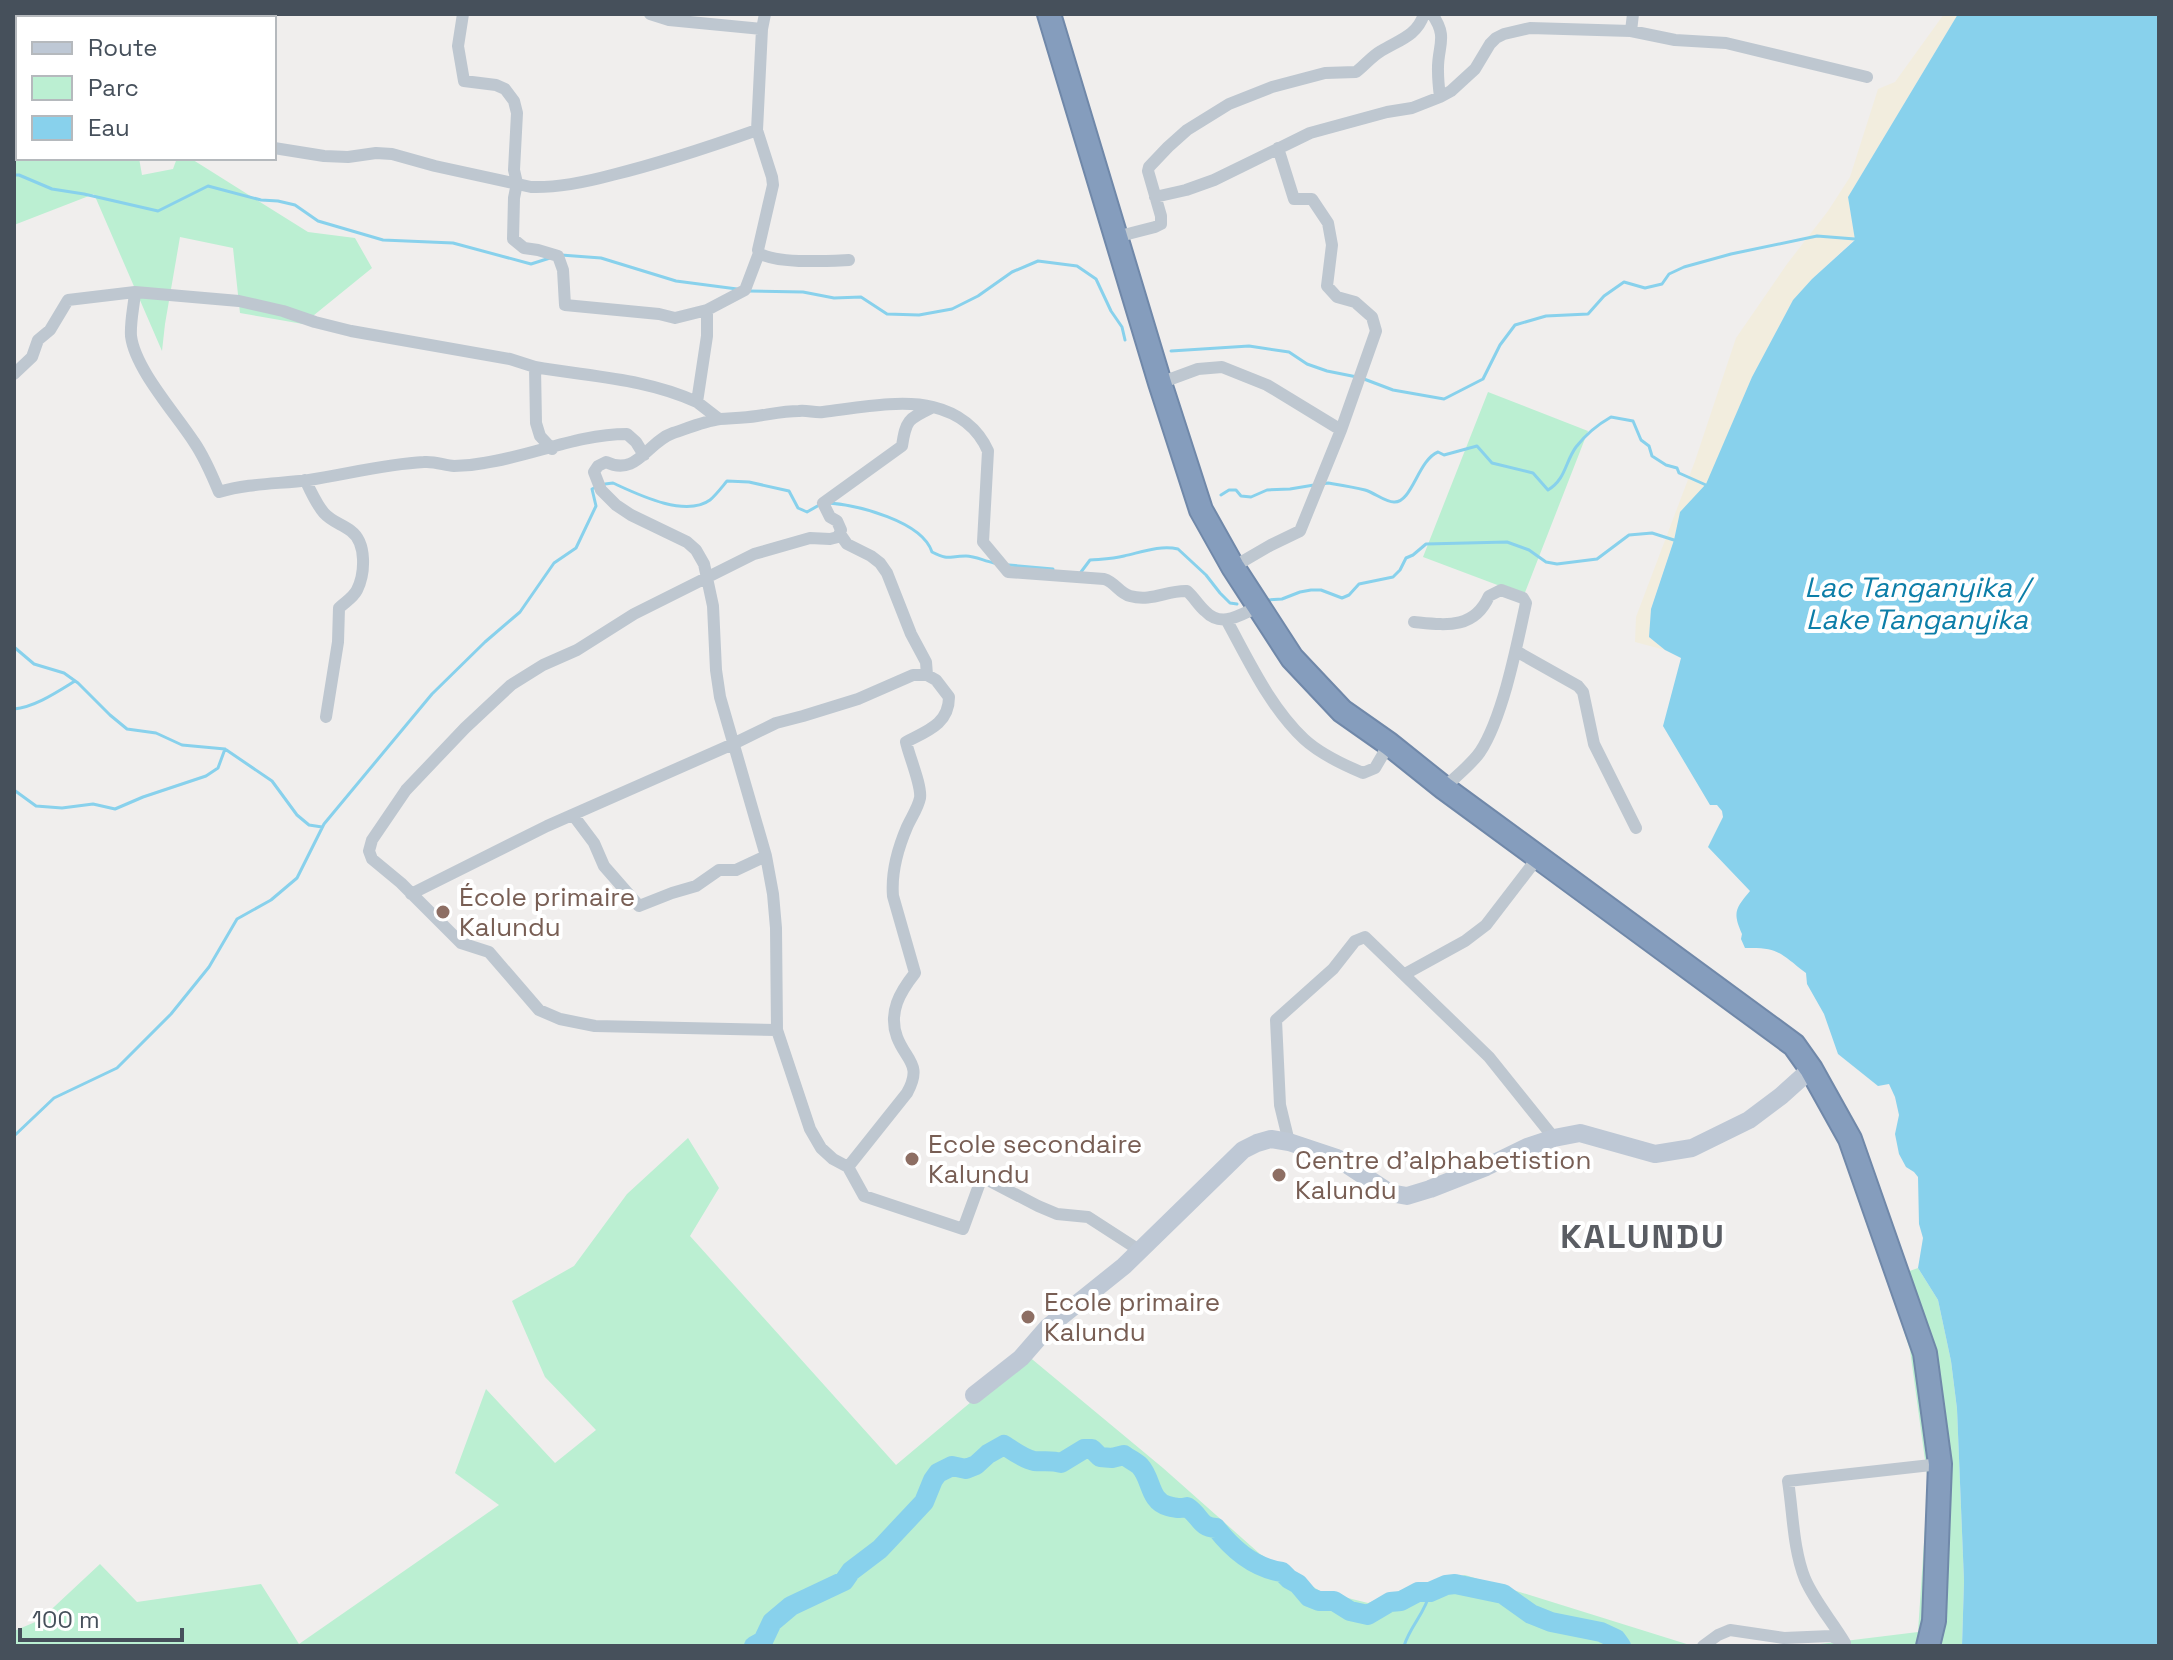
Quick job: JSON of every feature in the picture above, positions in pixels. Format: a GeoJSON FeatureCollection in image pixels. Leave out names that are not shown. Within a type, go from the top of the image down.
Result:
{"type":"FeatureCollection","features":[{"type":"Feature","properties":{"kind":"highway"},"geometry":{"type":"LineString","coordinates":[[1049,14],[1201,510],[1233,567],[1292,658],[1342,711],[1794,1045],[1850,1139],[1925,1353],[1940,1464],[1934,1621],[1928,1646]]}},
{"type":"Feature","properties":{"kind":"street"},"geometry":{"type":"LineString","coordinates":[[463,14],[458,46],[464,81],[505,89],[514,101],[517,113],[513,239],[524,248],[558,256],[563,270],[565,305],[675,318],[707,310],[745,290],[759,253],[773,185],[757,130],[765,14]]}},
{"type":"Feature","properties":{"kind":"street"},"geometry":{"type":"LineString","coordinates":[[650,14],[669,20],[762,29]]}},
{"type":"Feature","properties":{"kind":"street"},"geometry":{"type":"LineString","coordinates":[[1116,237],[1161,224],[1148,176],[1149,167],[1168,147],[1207,117],[1229,104],[1272,87],[1325,73],[1356,72],[1379,51],[1404,40],[1416,30],[1424,14]]}},
{"type":"Feature","properties":{"kind":"street"},"geometry":{"type":"LineString","coordinates":[[1432,14],[1440,26],[1442,41],[1437,68],[1440,97]]}},
{"type":"Feature","properties":{"kind":"street"},"geometry":{"type":"LineString","coordinates":[[1631,31],[1633,14]]}},
{"type":"Feature","properties":{"kind":"street"},"geometry":{"type":"LineString","coordinates":[[1155,197],[1214,180],[1319,130],[1412,108],[1440,97],[1475,69],[1496,38],[1530,28],[1631,31],[1675,40],[1726,43],[1867,77]]}},
{"type":"Feature","properties":{"kind":"street"},"geometry":{"type":"LineString","coordinates":[[276,148],[324,156],[392,154],[545,188],[660,163],[757,130]]}},
{"type":"Feature","properties":{"kind":"street"},"geometry":{"type":"LineString","coordinates":[[1233,567],[1300,531],[1341,430],[1376,331],[1372,317],[1355,302],[1337,297],[1327,286],[1332,245],[1328,223],[1312,199],[1294,199],[1278,148]]}},
{"type":"Feature","properties":{"kind":"street"},"geometry":{"type":"LineString","coordinates":[[759,253],[766,257],[809,261],[849,260]]}},
{"type":"Feature","properties":{"kind":"street"},"geometry":{"type":"LineString","coordinates":[[135,292],[131,336],[138,357],[195,443],[219,492],[427,461],[455,466],[487,463],[552,449],[595,435],[627,434],[644,455]]}},
{"type":"Feature","properties":{"kind":"street"},"geometry":{"type":"LineString","coordinates":[[14,374],[32,357],[38,340],[50,330],[68,300],[135,292],[239,301],[351,331],[510,359],[579,375],[639,382],[682,395],[719,419]]}},
{"type":"Feature","properties":{"kind":"street"},"geometry":{"type":"LineString","coordinates":[[697,402],[707,336],[707,310]]}},
{"type":"Feature","properties":{"kind":"street"},"geometry":{"type":"LineString","coordinates":[[535,367],[536,423],[540,436],[552,449]]}},
{"type":"Feature","properties":{"kind":"street"},"geometry":{"type":"LineString","coordinates":[[1160,383],[1198,369],[1222,367],[1267,385],[1341,430]]}},
{"type":"Feature","properties":{"kind":"street"},"geometry":{"type":"LineString","coordinates":[[1139,1250],[1088,1217],[1057,1214],[982,1177],[963,1229],[864,1196],[848,1167],[821,1148],[810,1129],[777,1030],[773,894],[766,856],[720,697],[713,606],[704,564],[687,542],[616,505],[601,490],[594,472],[606,462],[614,466],[629,466],[670,434],[719,419],[800,410],[816,412],[892,405],[934,407],[975,429],[988,451],[983,542],[1008,572],[1110,580],[1127,595],[1134,597],[1159,597],[1187,591],[1213,619],[1227,621],[1260,606]]}},
{"type":"Feature","properties":{"kind":"street"},"geometry":{"type":"LineString","coordinates":[[927,675],[926,662],[911,634],[887,573],[871,556],[847,544],[840,534],[837,521],[830,517],[823,503],[902,446],[910,418],[934,407]]}},
{"type":"Feature","properties":{"kind":"street"},"geometry":{"type":"LineString","coordinates":[[305,480],[326,515],[354,533],[363,559],[358,589],[339,608],[338,642],[326,717]]}},
{"type":"Feature","properties":{"kind":"street"},"geometry":{"type":"LineString","coordinates":[[777,1030],[595,1026],[560,1019],[539,1010],[489,952],[461,943],[401,883],[372,859],[369,851],[372,840],[406,790],[511,685],[543,665],[577,650],[634,614],[754,554],[795,541],[830,539],[840,534]]}},
{"type":"Feature","properties":{"kind":"street"},"geometry":{"type":"LineString","coordinates":[[1414,622],[1458,625],[1484,606],[1489,596],[1501,590],[1523,598],[1526,603],[1516,651],[1482,748],[1444,788]]}},
{"type":"Feature","properties":{"kind":"street"},"geometry":{"type":"LineString","coordinates":[[1227,621],[1266,690],[1307,742],[1363,773],[1375,768],[1389,744]]}},
{"type":"Feature","properties":{"kind":"street"},"geometry":{"type":"LineString","coordinates":[[1516,651],[1578,686],[1583,692],[1594,744],[1636,828]]}},
{"type":"Feature","properties":{"kind":"street"},"geometry":{"type":"LineString","coordinates":[[411,894],[573,815],[776,723],[858,699],[913,675],[927,675],[944,687],[949,697],[949,707],[941,721],[906,742],[919,783],[920,799],[899,849],[892,885],[915,973],[898,999],[893,1019],[897,1039],[914,1067],[912,1084],[848,1167]]}},
{"type":"Feature","properties":{"kind":"street"},"geometry":{"type":"LineString","coordinates":[[573,815],[594,843],[604,866],[639,906],[696,886],[719,870],[736,870],[766,856]]}},
{"type":"Feature","properties":{"kind":"street"},"geometry":{"type":"LineString","coordinates":[[1405,974],[1465,941],[1486,925],[1539,856]]}},
{"type":"Feature","properties":{"kind":"street"},"geometry":{"type":"LineString","coordinates":[[1289,1142],[1280,1105],[1276,1020],[1333,969],[1355,941],[1365,937],[1489,1057],[1554,1138]]}},
{"type":"Feature","properties":{"kind":"street"},"geometry":{"type":"LineString","coordinates":[[974,1395],[1021,1358],[1048,1327],[1124,1266],[1243,1150],[1257,1143],[1271,1139],[1289,1142],[1337,1158],[1390,1193],[1407,1196],[1554,1138],[1580,1133],[1655,1154],[1692,1148],[1749,1120],[1811,1069]]}},
{"type":"Feature","properties":{"kind":"street"},"geometry":{"type":"LineString","coordinates":[[1845,1644],[1805,1578],[1798,1554],[1788,1481],[1940,1464]]}},
{"type":"Feature","properties":{"kind":"street"},"geometry":{"type":"LineString","coordinates":[[1703,1646],[1730,1630],[1784,1638],[1831,1636],[1845,1644]]}},
{"type":"Feature","properties":{"kind":"green space"},"geometry":{"type":"Polygon","coordinates":[[[14,115],[16,160],[139,160],[142,175],[173,169],[176,160],[193,160],[308,232],[355,238],[372,268],[303,324],[240,313],[233,248],[180,237],[162,351],[94,194],[14,225],[14,115]]]}},
{"type":"Feature","properties":{"kind":"green space"},"geometry":{"type":"Polygon","coordinates":[[[1488,392],[1588,431],[1524,595],[1423,557],[1488,392]]]}},
{"type":"Feature","properties":{"kind":"green space"},"geometry":{"type":"Polygon","coordinates":[[[688,1138],[719,1188],[690,1236],[896,1465],[1027,1355],[1260,1554],[1320,1591],[1368,1603],[1412,1586],[1465,1575],[1693,1646],[14,1646],[14,1631],[40,1620],[100,1564],[137,1602],[261,1584],[299,1644],[499,1505],[455,1473],[486,1389],[555,1463],[596,1430],[545,1377],[512,1301],[574,1266],[627,1194],[688,1138]]]}},
{"type":"Feature","properties":{"kind":"green space"},"geometry":{"type":"Polygon","coordinates":[[[1918,1268],[1938,1300],[1957,1409],[1964,1581],[1962,1646],[1804,1646],[1918,1632],[1928,1482],[1910,1350],[1887,1279],[1918,1268]]]}},
{"type":"Feature","properties":{"kind":"sand"},"geometry":{"type":"Polygon","coordinates":[[[1944,14],[1958,14],[1848,197],[1855,239],[1793,300],[1752,377],[1706,485],[1680,512],[1651,609],[1649,637],[1665,650],[1635,642],[1636,617],[1695,461],[1736,338],[1850,177],[1878,89],[1895,82],[1944,14]]]}},
{"type":"Feature","properties":{"kind":"water","name":"Lac Tanganyika / Lake Tanganyika"},"geometry":{"type":"Polygon","coordinates":[[[1958,14],[2159,14],[2159,1646],[1962,1646],[1964,1581],[1957,1409],[1938,1300],[1918,1268],[1923,1238],[1919,1224],[1918,1177],[1906,1167],[1899,1154],[1895,1134],[1899,1115],[1895,1097],[1889,1084],[1878,1086],[1838,1054],[1824,1014],[1807,984],[1806,973],[1778,953],[1745,948],[1736,915],[1750,891],[1708,847],[1723,817],[1722,811],[1717,805],[1710,805],[1663,726],[1681,658],[1649,637],[1651,609],[1680,512],[1706,484],[1752,377],[1793,300],[1855,240],[1848,197],[1958,14]]]}},
{"type":"Feature","properties":{"kind":"waterway"},"geometry":{"type":"LineString","coordinates":[[14,175],[52,189],[158,211],[208,186],[295,205],[318,221],[383,240],[453,243],[531,264],[550,258]]}},
{"type":"Feature","properties":{"kind":"waterway"},"geometry":{"type":"LineString","coordinates":[[1364,379],[1393,390],[1444,399],[1483,379],[1500,345],[1515,325],[1546,316],[1588,314],[1604,296],[1624,282],[1645,288],[1662,284],[1669,274],[1684,267],[1817,236],[1855,239]]}},
{"type":"Feature","properties":{"kind":"waterway"},"geometry":{"type":"LineString","coordinates":[[561,255],[601,258],[676,281],[737,289]]}},
{"type":"Feature","properties":{"kind":"waterway"},"geometry":{"type":"LineString","coordinates":[[748,291],[803,292],[834,298],[861,297],[887,314],[919,315],[952,309],[978,296],[1012,272],[1038,261],[1077,266],[1096,279],[1122,327],[1125,340]]}},
{"type":"Feature","properties":{"kind":"waterway"},"geometry":{"type":"LineString","coordinates":[[1171,351],[1249,346],[1289,352],[1307,364],[1357,377]]}},
{"type":"Feature","properties":{"kind":"waterway"},"geometry":{"type":"LineString","coordinates":[[1322,484],[1365,490],[1394,502],[1406,496],[1431,456],[1438,452],[1444,455],[1477,446],[1492,463],[1533,473],[1548,490],[1558,481],[1580,442],[1611,417],[1633,421],[1652,456],[1706,485]]}},
{"type":"Feature","properties":{"kind":"waterway"},"geometry":{"type":"LineString","coordinates":[[605,484],[613,483],[661,502],[688,506],[710,500],[727,481],[749,482],[789,491],[798,508],[807,512],[821,504]]}},
{"type":"Feature","properties":{"kind":"waterway"},"geometry":{"type":"LineString","coordinates":[[1221,495],[1236,490],[1241,496],[1251,497],[1267,490],[1314,485]]}},
{"type":"Feature","properties":{"kind":"waterway"},"geometry":{"type":"LineString","coordinates":[[14,1136],[54,1098],[117,1068],[171,1014],[209,967],[237,919],[271,900],[297,878],[324,824],[432,694],[520,612],[554,563],[576,548],[596,506],[594,488]]}},
{"type":"Feature","properties":{"kind":"waterway"},"geometry":{"type":"LineString","coordinates":[[829,503],[871,511],[902,523],[926,541],[932,552],[942,556],[969,556],[994,563]]}},
{"type":"Feature","properties":{"kind":"waterway"},"geometry":{"type":"LineString","coordinates":[[1268,600],[1311,590],[1321,590],[1342,598],[1359,584],[1393,577],[1406,558],[1426,544],[1507,542],[1529,550],[1546,562],[1557,564],[1597,559],[1629,535],[1652,533],[1674,540]]}},
{"type":"Feature","properties":{"kind":"waterway"},"geometry":{"type":"LineString","coordinates":[[1081,572],[1090,560],[1116,558],[1158,548],[1178,549],[1230,603],[1237,604]]}},
{"type":"Feature","properties":{"kind":"waterway"},"geometry":{"type":"LineString","coordinates":[[1009,565],[1053,569]]}},
{"type":"Feature","properties":{"kind":"waterway"},"geometry":{"type":"LineString","coordinates":[[14,647],[34,664],[64,673],[78,683],[127,729],[156,733],[182,745],[225,749],[272,781],[297,815],[309,825],[322,827]]}},
{"type":"Feature","properties":{"kind":"waterway"},"geometry":{"type":"LineString","coordinates":[[14,709],[38,702],[75,681]]}},
{"type":"Feature","properties":{"kind":"waterway"},"geometry":{"type":"LineString","coordinates":[[14,790],[36,806],[62,808],[93,804],[115,809],[206,776],[218,768],[225,749]]}},
{"type":"Feature","properties":{"kind":"waterway"},"geometry":{"type":"LineString","coordinates":[[754,1646],[763,1641],[772,1622],[791,1606],[844,1581],[851,1571],[880,1549],[924,1502],[938,1473],[952,1466],[966,1469],[976,1465],[1004,1445],[1034,1461],[1061,1463],[1084,1449],[1092,1449],[1100,1457],[1124,1455],[1140,1466],[1154,1495],[1162,1503],[1176,1508],[1187,1507],[1203,1523],[1216,1528],[1245,1557],[1262,1567],[1282,1572],[1309,1597],[1319,1601],[1334,1601],[1350,1611],[1368,1615],[1390,1602],[1401,1601],[1418,1592],[1430,1592],[1455,1584],[1503,1594],[1531,1614],[1551,1622],[1601,1632],[1616,1639],[1621,1646]]}},
{"type":"Feature","properties":{"kind":"waterway"},"geometry":{"type":"LineString","coordinates":[[1404,1646],[1430,1592]]}},
{"type":"Feature","properties":{"kind":"place","name":"École primaire Kalundu"},"geometry":{"type":"Point","coordinates":[443,912]}},
{"type":"Feature","properties":{"kind":"place","name":"Ecole secondaire Kalundu"},"geometry":{"type":"Point","coordinates":[912,1159]}},
{"type":"Feature","properties":{"kind":"place","name":"Centre d'alphabetistion Kalundu"},"geometry":{"type":"Point","coordinates":[1279,1175]}},
{"type":"Feature","properties":{"kind":"place","name":"Ecole primaire Kalundu"},"geometry":{"type":"Point","coordinates":[1028,1317]}},
{"type":"Feature","properties":{"kind":"district","name":"KALUNDU"},"geometry":{"type":"Point","coordinates":[1643,1236]}}]}
